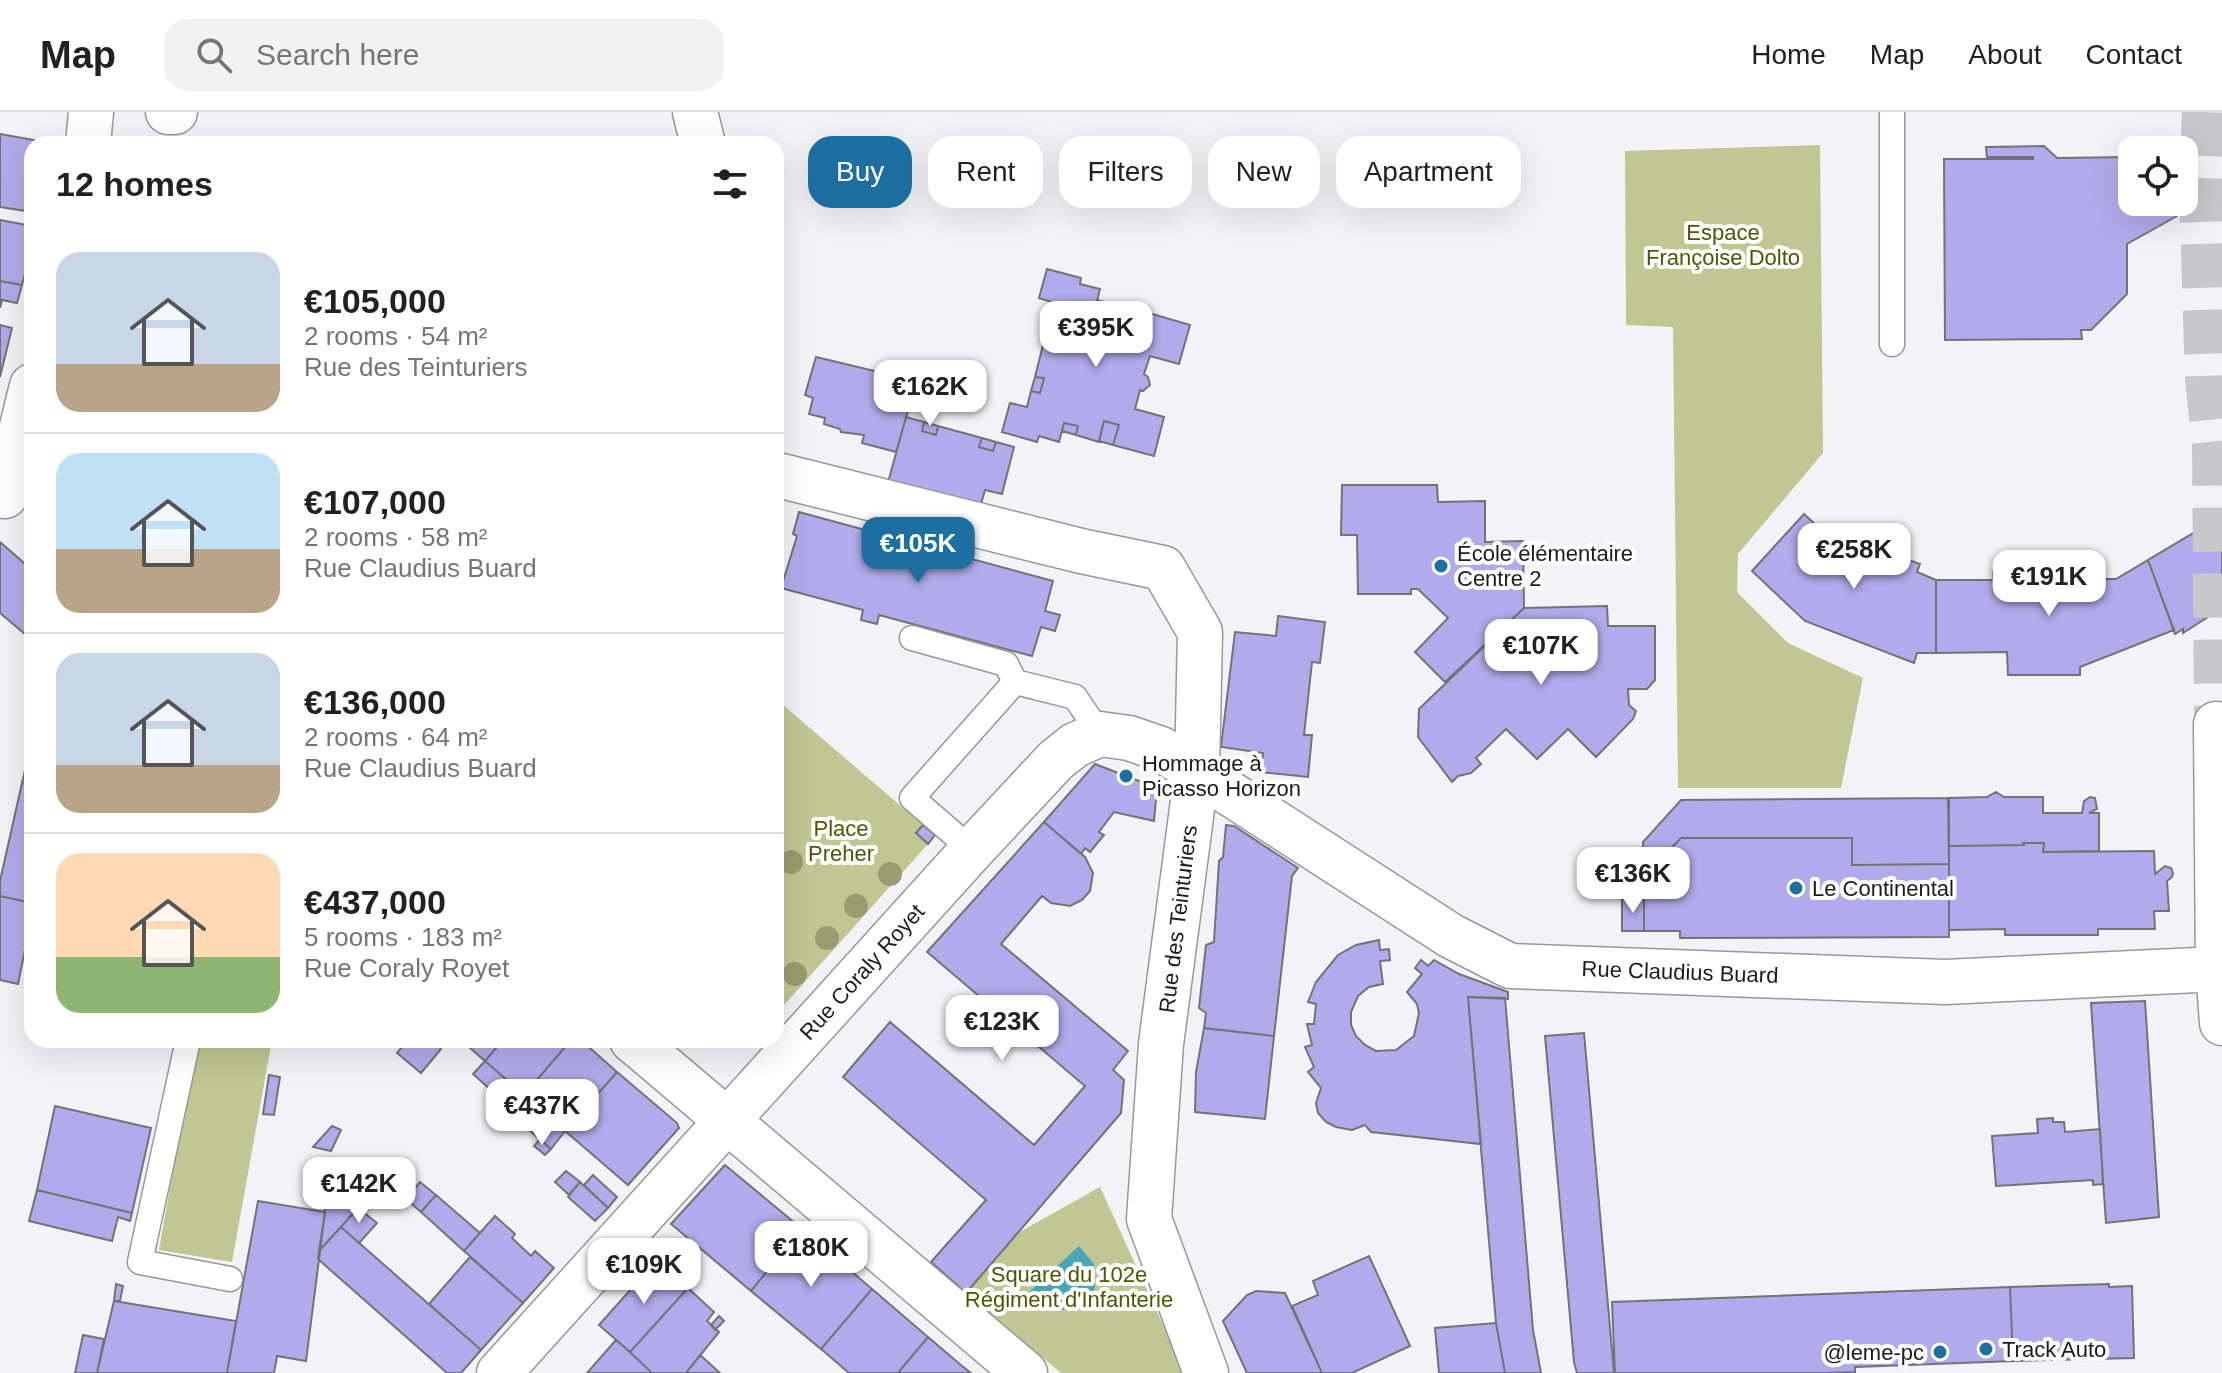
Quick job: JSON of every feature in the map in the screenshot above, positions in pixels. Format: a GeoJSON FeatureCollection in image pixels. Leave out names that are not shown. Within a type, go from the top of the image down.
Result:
{"type":"FeatureCollection","features":[{"type":"Feature","properties":{"kind":"street"},"geometry":{"type":"LineString","coordinates":[[89,136],[91,112]]}},
{"type":"Feature","properties":{"kind":"street"},"geometry":{"type":"LineString","coordinates":[[168,112],[175,112]]}},
{"type":"Feature","properties":{"kind":"street"},"geometry":{"type":"LineString","coordinates":[[695,112],[701,136]]}},
{"type":"Feature","properties":{"kind":"street"},"geometry":{"type":"LineString","coordinates":[[12,503],[24,433]]}},
{"type":"Feature","properties":{"kind":"street","name":"Rue des Teinturiers"},"geometry":{"type":"LineString","coordinates":[[784,471],[1081,551],[1163,568],[1200,632],[1197,771],[1161,1044],[1149,1219],[1206,1373]]}},
{"type":"Feature","properties":{"kind":"street"},"geometry":{"type":"LineString","coordinates":[[2216,724],[2222,1023]]}},
{"type":"Feature","properties":{"kind":"street"},"geometry":{"type":"LineString","coordinates":[[1100,734],[1152,745],[1197,771]]}},
{"type":"Feature","properties":{"kind":"street","name":"Rue Coraly Royet"},"geometry":{"type":"LineString","coordinates":[[499,1373],[1056,760],[1075,745],[1100,734]]}},
{"type":"Feature","properties":{"kind":"street","name":"Rue Claudius Buard"},"geometry":{"type":"LineString","coordinates":[[1197,771],[1451,936],[1510,966],[1945,982],[2220,968]]}},
{"type":"Feature","properties":{"kind":"street"},"geometry":{"type":"LineString","coordinates":[[641,1048],[1025,1373]]}},
{"type":"Feature","properties":{"kind":"lane"},"geometry":{"type":"LineString","coordinates":[[1892,112],[1892,344]]}},
{"type":"Feature","properties":{"kind":"lane"},"geometry":{"type":"LineString","coordinates":[[912,638],[1006,664],[1015,682],[1075,697],[1100,734]]}},
{"type":"Feature","properties":{"kind":"lane"},"geometry":{"type":"LineString","coordinates":[[972,850],[912,798],[1015,682]]}},
{"type":"Feature","properties":{"kind":"lane"},"geometry":{"type":"LineString","coordinates":[[186,1048],[140,1262],[230,1279]]}},
{"type":"Feature","properties":{"kind":"green space","name":"Espace Françoise Dolto"},"geometry":{"type":"Polygon","coordinates":[[[1820,145],[1823,453],[1738,554],[1737,592],[1788,643],[1863,678],[1841,788],[1678,788],[1673,327],[1626,325],[1625,151],[1820,145]]]}},
{"type":"Feature","properties":{"kind":"green space","name":"Place Preher"},"geometry":{"type":"Polygon","coordinates":[[[784,706],[923,825],[916,833],[928,844],[784,1005],[784,706]]]}},
{"type":"Feature","properties":{"kind":"green space"},"geometry":{"type":"Polygon","coordinates":[[[195,1048],[271,1048],[232,1262],[159,1250],[195,1048]]]}},
{"type":"Feature","properties":{"kind":"green space","name":"Square du 102e Régiment d'Infanterie"},"geometry":{"type":"Polygon","coordinates":[[[1100,1187],[1185,1373],[1061,1373],[966,1293],[1018,1233],[1100,1187]]]}},
{"type":"Feature","properties":{"kind":"water"},"geometry":{"type":"Polygon","coordinates":[[[1079,1246],[1094,1264],[1095,1288],[1088,1298],[1072,1309],[1064,1310],[1046,1305],[1028,1293],[1079,1246]]]}},
{"type":"Feature","properties":{"kind":"building"},"geometry":{"type":"Polygon","coordinates":[[[0,134],[24,138],[24,211],[0,207],[0,134]]]}},
{"type":"Feature","properties":{"kind":"building"},"geometry":{"type":"Polygon","coordinates":[[[2044,146],[2057,158],[2118,157],[2118,216],[2177,216],[2127,244],[2127,294],[2091,330],[2081,330],[2082,339],[1945,340],[1944,159],[2033,159],[1987,157],[1986,147],[2044,146]]]}},
{"type":"Feature","properties":{"kind":"building"},"geometry":{"type":"Polygon","coordinates":[[[0,220],[24,224],[22,285],[0,281],[0,220]]]}},
{"type":"Feature","properties":{"kind":"building"},"geometry":{"type":"Polygon","coordinates":[[[1047,269],[1081,278],[1080,284],[1100,289],[1096,305],[1110,309],[1112,303],[1135,310],[1132,319],[1146,322],[1149,313],[1190,325],[1179,364],[1150,356],[1144,374],[1150,385],[1140,390],[1135,409],[1164,417],[1154,456],[1113,445],[1119,425],[1104,421],[1099,442],[1076,435],[1078,426],[1064,423],[1059,442],[1039,436],[1037,442],[1002,432],[1010,403],[1027,407],[1031,391],[1040,393],[1044,378],[1035,377],[1046,333],[1055,336],[1059,322],[1051,319],[1055,303],[1039,298],[1047,269]]]}},
{"type":"Feature","properties":{"kind":"building"},"geometry":{"type":"Polygon","coordinates":[[[0,281],[22,285],[17,303],[2,300],[0,308],[0,281]]]}},
{"type":"Feature","properties":{"kind":"building"},"geometry":{"type":"Polygon","coordinates":[[[1097,300],[1111,304],[1110,309],[1096,305],[1097,300]]]}},
{"type":"Feature","properties":{"kind":"building"},"geometry":{"type":"Polygon","coordinates":[[[1135,310],[1149,313],[1146,322],[1132,319],[1135,310]]]}},
{"type":"Feature","properties":{"kind":"building"},"geometry":{"type":"Polygon","coordinates":[[[1051,319],[1059,322],[1055,336],[1046,333],[1051,319]]]}},
{"type":"Feature","properties":{"kind":"building"},"geometry":{"type":"Polygon","coordinates":[[[0,325],[12,328],[0,377],[0,325]]]}},
{"type":"Feature","properties":{"kind":"building"},"geometry":{"type":"Polygon","coordinates":[[[816,357],[883,373],[881,383],[897,387],[893,400],[910,404],[896,452],[862,443],[864,435],[841,432],[824,424],[825,418],[809,414],[813,398],[805,395],[816,357]]]}},
{"type":"Feature","properties":{"kind":"building"},"geometry":{"type":"Polygon","coordinates":[[[883,373],[900,378],[897,387],[881,383],[883,373]]]}},
{"type":"Feature","properties":{"kind":"building"},"geometry":{"type":"Polygon","coordinates":[[[1035,377],[1044,378],[1040,393],[1031,391],[1035,377]]]}},
{"type":"Feature","properties":{"kind":"building"},"geometry":{"type":"Polygon","coordinates":[[[906,417],[924,422],[922,431],[936,435],[938,426],[982,438],[979,447],[993,451],[996,442],[1014,447],[1002,494],[985,490],[979,511],[938,493],[923,489],[922,496],[887,486],[906,417]]]}},
{"type":"Feature","properties":{"kind":"building"},"geometry":{"type":"Polygon","coordinates":[[[1104,421],[1119,425],[1113,445],[1099,441],[1104,421]]]}},
{"type":"Feature","properties":{"kind":"building"},"geometry":{"type":"Polygon","coordinates":[[[924,422],[938,426],[936,435],[922,431],[924,422]]]}},
{"type":"Feature","properties":{"kind":"building"},"geometry":{"type":"Polygon","coordinates":[[[1064,423],[1078,426],[1076,435],[1062,431],[1064,423]]]}},
{"type":"Feature","properties":{"kind":"building"},"geometry":{"type":"Polygon","coordinates":[[[982,438],[996,442],[993,451],[979,447],[982,438]]]}},
{"type":"Feature","properties":{"kind":"building","name":"École élémentaire Centre 2"},"geometry":{"type":"Polygon","coordinates":[[[1342,485],[1437,485],[1438,502],[1485,501],[1485,542],[1523,541],[1524,608],[1445,682],[1415,652],[1448,618],[1418,589],[1411,589],[1411,594],[1358,594],[1357,535],[1341,535],[1342,485]]]}},
{"type":"Feature","properties":{"kind":"building"},"geometry":{"type":"Polygon","coordinates":[[[799,512],[1053,581],[1045,611],[1060,615],[1055,631],[1041,627],[1032,656],[879,615],[877,624],[861,620],[863,610],[784,589],[784,578],[797,536],[793,534],[799,512]]]}},
{"type":"Feature","properties":{"kind":"building"},"geometry":{"type":"Polygon","coordinates":[[[1804,514],[1831,539],[1883,560],[1885,551],[1920,564],[1917,572],[1936,580],[1936,653],[1917,653],[1914,663],[1805,621],[1752,571],[1804,514]]]}},
{"type":"Feature","properties":{"kind":"building"},"geometry":{"type":"Polygon","coordinates":[[[2222,516],[2222,608],[2183,633],[2183,629],[2175,634],[2148,560],[2222,516]]]}},
{"type":"Feature","properties":{"kind":"building"},"geometry":{"type":"Polygon","coordinates":[[[0,542],[24,563],[24,633],[0,613],[0,542]]]}},
{"type":"Feature","properties":{"kind":"building"},"geometry":{"type":"Polygon","coordinates":[[[2148,560],[2174,630],[2080,667],[2080,675],[2008,675],[2007,652],[1936,653],[1936,580],[1993,580],[1993,571],[2044,570],[2044,579],[2116,579],[2148,560]]]}},
{"type":"Feature","properties":{"kind":"building"},"geometry":{"type":"Polygon","coordinates":[[[1607,606],[1608,626],[1655,626],[1655,680],[1647,689],[1628,689],[1629,705],[1636,711],[1633,719],[1596,757],[1568,729],[1537,759],[1506,729],[1476,758],[1481,764],[1452,782],[1418,737],[1419,709],[1524,608],[1607,606]]]}},
{"type":"Feature","properties":{"kind":"building"},"geometry":{"type":"Polygon","coordinates":[[[1278,616],[1325,622],[1320,663],[1312,662],[1304,735],[1312,735],[1308,777],[1261,772],[1263,753],[1221,747],[1235,632],[1276,636],[1278,616]]]}},
{"type":"Feature","properties":{"kind":"building"},"geometry":{"type":"Polygon","coordinates":[[[1095,764],[1157,788],[1154,821],[1114,812],[1099,832],[1104,835],[1090,852],[1085,848],[1081,854],[1044,822],[1095,764]]]}},
{"type":"Feature","properties":{"kind":"building"},"geometry":{"type":"Polygon","coordinates":[[[22,783],[24,901],[0,896],[0,881],[22,783]]]}},
{"type":"Feature","properties":{"kind":"building"},"geometry":{"type":"Polygon","coordinates":[[[1996,792],[2004,797],[2043,797],[2043,813],[2082,813],[2084,801],[2095,798],[2097,809],[2089,813],[2099,813],[2099,851],[2043,852],[2044,843],[1949,846],[1949,798],[1987,797],[1996,792]]]}},
{"type":"Feature","properties":{"kind":"building"},"geometry":{"type":"Polygon","coordinates":[[[1948,798],[1949,864],[1852,865],[1852,838],[1681,838],[1644,876],[1643,842],[1681,800],[1948,798]]]}},
{"type":"Feature","properties":{"kind":"building"},"geometry":{"type":"Polygon","coordinates":[[[1044,822],[1085,857],[1093,873],[1090,891],[1070,906],[1051,903],[1042,896],[1001,944],[1128,1051],[1113,1070],[1124,1080],[1121,1113],[966,1293],[931,1262],[986,1200],[843,1077],[890,1022],[1034,1145],[1085,1086],[927,952],[1044,822]]]}},
{"type":"Feature","properties":{"kind":"building"},"geometry":{"type":"Polygon","coordinates":[[[923,825],[935,835],[928,844],[916,833],[923,825]]]}},
{"type":"Feature","properties":{"kind":"building"},"geometry":{"type":"Polygon","coordinates":[[[1226,825],[1234,826],[1298,868],[1292,876],[1274,1036],[1204,1028],[1206,1013],[1199,1008],[1206,945],[1214,942],[1219,861],[1223,857],[1226,825]]]}},
{"type":"Feature","properties":{"kind":"building","name":"Le Continental"},"geometry":{"type":"Polygon","coordinates":[[[1681,838],[1852,838],[1852,865],[1949,864],[1949,937],[1680,938],[1680,931],[1644,931],[1644,876],[1681,838]]]}},
{"type":"Feature","properties":{"kind":"building"},"geometry":{"type":"Polygon","coordinates":[[[2044,843],[2043,852],[2154,851],[2155,874],[2165,866],[2171,868],[2173,873],[2167,881],[2169,911],[2154,911],[2155,929],[2098,929],[2098,935],[2005,935],[2005,929],[1949,930],[1949,846],[2044,843]]]}},
{"type":"Feature","properties":{"kind":"building"},"geometry":{"type":"Polygon","coordinates":[[[0,896],[24,901],[24,955],[18,984],[0,980],[0,896]]]}},
{"type":"Feature","properties":{"kind":"building"},"geometry":{"type":"Polygon","coordinates":[[[1622,899],[1644,899],[1644,931],[1622,931],[1622,899]]]}},
{"type":"Feature","properties":{"kind":"building"},"geometry":{"type":"Polygon","coordinates":[[[1379,940],[1380,950],[1389,949],[1390,960],[1380,961],[1383,984],[1369,987],[1358,996],[1351,1012],[1351,1025],[1356,1036],[1376,1051],[1396,1050],[1414,1036],[1419,1013],[1417,1004],[1407,992],[1422,974],[1415,968],[1421,960],[1428,966],[1434,960],[1459,974],[1508,992],[1508,999],[1468,997],[1481,1144],[1371,1132],[1365,1125],[1352,1130],[1336,1127],[1318,1113],[1316,1103],[1321,1088],[1308,1072],[1314,1067],[1305,1047],[1312,1045],[1307,1024],[1314,1024],[1316,1004],[1308,1002],[1316,982],[1338,955],[1356,945],[1379,940]]]}},
{"type":"Feature","properties":{"kind":"building"},"geometry":{"type":"Polygon","coordinates":[[[1468,997],[1505,998],[1533,1330],[1541,1373],[1505,1373],[1496,1323],[1468,997]]]}},
{"type":"Feature","properties":{"kind":"building"},"geometry":{"type":"Polygon","coordinates":[[[2145,1001],[2159,1217],[2106,1223],[2091,1003],[2145,1001]]]}},
{"type":"Feature","properties":{"kind":"building"},"geometry":{"type":"Polygon","coordinates":[[[1204,1028],[1274,1036],[1265,1119],[1195,1112],[1196,1072],[1204,1028]]]}},
{"type":"Feature","properties":{"kind":"building"},"geometry":{"type":"Polygon","coordinates":[[[1584,1033],[1614,1373],[1577,1373],[1574,1362],[1545,1036],[1584,1033]]]}},
{"type":"Feature","properties":{"kind":"building"},"geometry":{"type":"Polygon","coordinates":[[[401,1048],[441,1049],[421,1073],[397,1053],[401,1048]]]}},
{"type":"Feature","properties":{"kind":"building"},"geometry":{"type":"Polygon","coordinates":[[[470,1048],[496,1048],[485,1061],[470,1048]]]}},
{"type":"Feature","properties":{"kind":"building"},"geometry":{"type":"Polygon","coordinates":[[[496,1048],[564,1048],[524,1095],[485,1061],[496,1048]]]}},
{"type":"Feature","properties":{"kind":"building"},"geometry":{"type":"Polygon","coordinates":[[[564,1048],[590,1048],[617,1072],[565,1131],[524,1095],[564,1048]]]}},
{"type":"Feature","properties":{"kind":"building"},"geometry":{"type":"Polygon","coordinates":[[[485,1061],[524,1095],[512,1109],[473,1074],[485,1061]]]}},
{"type":"Feature","properties":{"kind":"building"},"geometry":{"type":"Polygon","coordinates":[[[617,1072],[679,1128],[628,1185],[565,1131],[617,1072]]]}},
{"type":"Feature","properties":{"kind":"building"},"geometry":{"type":"Polygon","coordinates":[[[269,1075],[280,1077],[274,1115],[263,1114],[269,1075]]]}},
{"type":"Feature","properties":{"kind":"building"},"geometry":{"type":"Polygon","coordinates":[[[524,1095],[565,1131],[551,1149],[509,1112],[524,1095]]]}},
{"type":"Feature","properties":{"kind":"building"},"geometry":{"type":"Polygon","coordinates":[[[55,1106],[151,1128],[132,1213],[37,1190],[55,1106]]]}},
{"type":"Feature","properties":{"kind":"building"},"geometry":{"type":"Polygon","coordinates":[[[2053,1118],[2053,1122],[2064,1122],[2065,1132],[2100,1129],[2103,1184],[2093,1185],[2093,1180],[1996,1186],[1992,1136],[2038,1133],[2037,1119],[2053,1118]]]}},
{"type":"Feature","properties":{"kind":"building"},"geometry":{"type":"Polygon","coordinates":[[[332,1126],[341,1130],[331,1151],[313,1147],[332,1126]]]}},
{"type":"Feature","properties":{"kind":"building"},"geometry":{"type":"Polygon","coordinates":[[[540,1139],[551,1149],[545,1155],[534,1146],[540,1139]]]}},
{"type":"Feature","properties":{"kind":"building"},"geometry":{"type":"Polygon","coordinates":[[[725,1165],[802,1229],[751,1291],[671,1224],[725,1165]]]}},
{"type":"Feature","properties":{"kind":"building"},"geometry":{"type":"Polygon","coordinates":[[[566,1171],[580,1182],[569,1195],[555,1182],[566,1171]]]}},
{"type":"Feature","properties":{"kind":"building"},"geometry":{"type":"Polygon","coordinates":[[[593,1175],[617,1197],[608,1208],[584,1185],[593,1175]]]}},
{"type":"Feature","properties":{"kind":"building"},"geometry":{"type":"Polygon","coordinates":[[[420,1182],[436,1195],[421,1212],[406,1199],[420,1182]]]}},
{"type":"Feature","properties":{"kind":"building"},"geometry":{"type":"Polygon","coordinates":[[[580,1182],[608,1208],[595,1221],[568,1197],[580,1182]]]}},
{"type":"Feature","properties":{"kind":"building"},"geometry":{"type":"Polygon","coordinates":[[[327,1186],[358,1208],[319,1251],[325,1212],[327,1186]]]}},
{"type":"Feature","properties":{"kind":"building"},"geometry":{"type":"Polygon","coordinates":[[[37,1190],[132,1213],[130,1221],[118,1217],[112,1241],[29,1221],[37,1190]]]}},
{"type":"Feature","properties":{"kind":"building"},"geometry":{"type":"Polygon","coordinates":[[[436,1195],[480,1233],[464,1251],[421,1212],[436,1195]]]}},
{"type":"Feature","properties":{"kind":"building"},"geometry":{"type":"Polygon","coordinates":[[[258,1201],[325,1212],[306,1361],[277,1356],[274,1373],[227,1373],[258,1201]]]}},
{"type":"Feature","properties":{"kind":"building"},"geometry":{"type":"Polygon","coordinates":[[[358,1208],[377,1223],[359,1243],[341,1227],[358,1208]]]}},
{"type":"Feature","properties":{"kind":"building"},"geometry":{"type":"Polygon","coordinates":[[[495,1216],[515,1234],[512,1238],[531,1256],[535,1251],[554,1268],[523,1303],[464,1251],[495,1216]]]}},
{"type":"Feature","properties":{"kind":"building"},"geometry":{"type":"Polygon","coordinates":[[[341,1227],[481,1350],[461,1373],[447,1373],[318,1259],[319,1251],[341,1227]]]}},
{"type":"Feature","properties":{"kind":"building"},"geometry":{"type":"Polygon","coordinates":[[[802,1229],[872,1289],[821,1349],[751,1291],[802,1229]]]}},
{"type":"Feature","properties":{"kind":"building"},"geometry":{"type":"Polygon","coordinates":[[[1369,1256],[1410,1346],[1352,1373],[1322,1373],[1292,1306],[1318,1295],[1313,1281],[1369,1256]]]}},
{"type":"Feature","properties":{"kind":"building"},"geometry":{"type":"Polygon","coordinates":[[[470,1257],[523,1303],[481,1350],[429,1304],[470,1257]]]}},
{"type":"Feature","properties":{"kind":"building"},"geometry":{"type":"Polygon","coordinates":[[[657,1260],[688,1288],[630,1352],[599,1325],[657,1260]]]}},
{"type":"Feature","properties":{"kind":"building"},"geometry":{"type":"Polygon","coordinates":[[[116,1284],[123,1286],[120,1301],[114,1301],[116,1284]]]}},
{"type":"Feature","properties":{"kind":"building"},"geometry":{"type":"Polygon","coordinates":[[[2109,1284],[2109,1287],[2132,1286],[2134,1358],[2013,1361],[2010,1287],[2109,1284]]]}},
{"type":"Feature","properties":{"kind":"building"},"geometry":{"type":"Polygon","coordinates":[[[2010,1287],[2013,1361],[1855,1367],[1855,1372],[1825,1373],[1615,1373],[1612,1302],[2010,1287]]]}},
{"type":"Feature","properties":{"kind":"building"},"geometry":{"type":"Polygon","coordinates":[[[688,1288],[714,1312],[707,1321],[719,1332],[686,1373],[652,1373],[630,1352],[688,1288]]]}},
{"type":"Feature","properties":{"kind":"building"},"geometry":{"type":"Polygon","coordinates":[[[872,1289],[928,1337],[898,1373],[849,1373],[821,1349],[872,1289]]]}},
{"type":"Feature","properties":{"kind":"building"},"geometry":{"type":"Polygon","coordinates":[[[1256,1291],[1285,1293],[1322,1373],[1247,1373],[1223,1321],[1247,1295],[1256,1291]]]}},
{"type":"Feature","properties":{"kind":"building"},"geometry":{"type":"Polygon","coordinates":[[[114,1301],[236,1321],[227,1373],[97,1373],[114,1301]]]}},
{"type":"Feature","properties":{"kind":"building"},"geometry":{"type":"Polygon","coordinates":[[[719,1316],[724,1321],[715,1330],[711,1325],[719,1316]]]}},
{"type":"Feature","properties":{"kind":"building"},"geometry":{"type":"Polygon","coordinates":[[[1496,1323],[1505,1373],[1439,1373],[1435,1328],[1496,1323]]]}},
{"type":"Feature","properties":{"kind":"building"},"geometry":{"type":"Polygon","coordinates":[[[83,1335],[104,1339],[97,1373],[75,1373],[83,1335]]]}},
{"type":"Feature","properties":{"kind":"building"},"geometry":{"type":"Polygon","coordinates":[[[928,1337],[962,1366],[971,1373],[898,1373],[928,1337]]]}},
{"type":"Feature","properties":{"kind":"building"},"geometry":{"type":"Polygon","coordinates":[[[616,1340],[630,1352],[652,1373],[587,1373],[616,1340]]]}},
{"type":"Feature","properties":{"kind":"building"},"geometry":{"type":"Polygon","coordinates":[[[700,1355],[720,1373],[686,1373],[700,1355]]]}},
{"type":"Feature","properties":{"kind":"tunnel"},"geometry":{"type":"LineString","coordinates":[[2204,112],[2201,191],[2207,379],[2214,445],[2216,724]]}},
{"type":"Feature","properties":{"kind":"place","name":"École élémentaire Centre 2"},"geometry":{"type":"Point","coordinates":[1441,566]}},
{"type":"Feature","properties":{"kind":"place","name":"Hommage à Picasso Horizon"},"geometry":{"type":"Point","coordinates":[1126,776]}},
{"type":"Feature","properties":{"kind":"place","name":"Le Continental"},"geometry":{"type":"Point","coordinates":[1796,888]}},
{"type":"Feature","properties":{"kind":"place","name":"Track Auto"},"geometry":{"type":"Point","coordinates":[1986,1349]}},
{"type":"Feature","properties":{"kind":"place","name":"@leme-pc"},"geometry":{"type":"Point","coordinates":[1940,1352]}}]}
